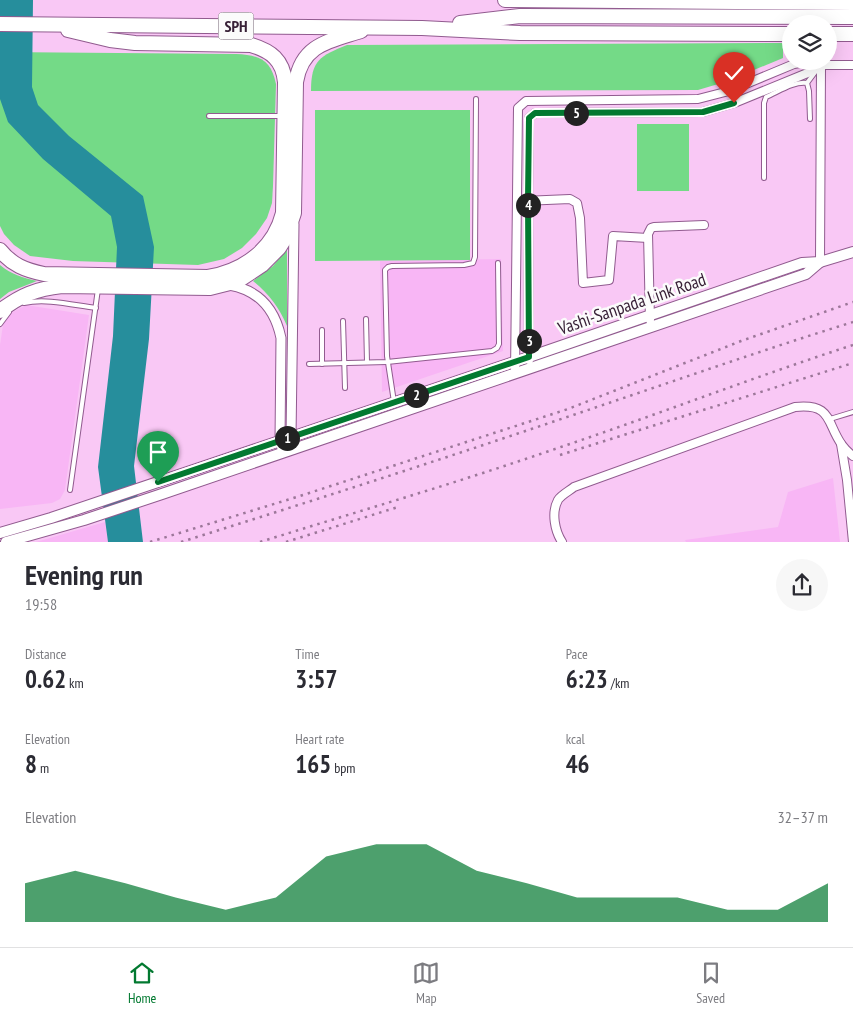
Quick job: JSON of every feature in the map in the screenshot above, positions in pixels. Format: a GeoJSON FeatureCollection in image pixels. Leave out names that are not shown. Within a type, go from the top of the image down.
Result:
{"type":"FeatureCollection","features":[{"type":"Feature","properties":{"kind":"highway"},"geometry":{"type":"LineString","coordinates":[[505,0],[853,3]]}},
{"type":"Feature","properties":{"kind":"highway","name":"SPH"},"geometry":{"type":"LineString","coordinates":[[0,24],[422,28],[520,16],[853,18]]}},
{"type":"Feature","properties":{"kind":"highway"},"geometry":{"type":"LineString","coordinates":[[50,25],[110,40],[135,43],[241,44],[260,48],[274,56],[282,66],[285,82],[284,116],[289,213],[277,231],[255,256],[233,271],[208,277],[196,283]]}},
{"type":"Feature","properties":{"kind":"highway"},"geometry":{"type":"LineString","coordinates":[[0,310],[27,293],[43,288],[106,283],[164,282],[226,285],[248,275],[272,255],[286,237],[296,82],[300,64],[318,46],[374,27]]}},
{"type":"Feature","properties":{"kind":"highway"},"geometry":{"type":"LineString","coordinates":[[422,28],[520,33],[782,34]]}},
{"type":"Feature","properties":{"kind":"highway"},"geometry":{"type":"LineString","coordinates":[[837,34],[853,34]]}},
{"type":"Feature","properties":{"kind":"highway"},"geometry":{"type":"LineString","coordinates":[[0,250],[15,264],[25,270],[106,283]]}},
{"type":"Feature","properties":{"kind":"main road","name":"Vashi-Sanpada Link Road"},"geometry":{"type":"LineString","coordinates":[[0,533],[158,482],[802,263],[820,262],[853,252]]}},
{"type":"Feature","properties":{"kind":"main road","name":"Vashi-Sanpada Link Road"},"geometry":{"type":"LineString","coordinates":[[6,542],[84,520],[162,494],[806,274],[820,262]]}},
{"type":"Feature","properties":{"kind":"main road"},"geometry":{"type":"LineString","coordinates":[[243,453],[247,465]]}},
{"type":"Feature","properties":{"kind":"street"},"geometry":{"type":"LineString","coordinates":[[837,65],[853,65]]}},
{"type":"Feature","properties":{"kind":"street"},"geometry":{"type":"LineString","coordinates":[[515,373],[518,108],[526,101],[698,100],[729,91],[782,69]]}},
{"type":"Feature","properties":{"kind":"street"},"geometry":{"type":"LineString","coordinates":[[529,368],[529,118],[535,113],[703,112],[734,103],[813,70]]}},
{"type":"Feature","properties":{"kind":"street"},"geometry":{"type":"LineString","coordinates":[[820,262],[821,70]]}},
{"type":"Feature","properties":{"kind":"street"},"geometry":{"type":"LineString","coordinates":[[516,201],[570,199],[577,203],[580,218],[583,283],[609,280],[614,236],[648,238]]}},
{"type":"Feature","properties":{"kind":"street"},"geometry":{"type":"LineString","coordinates":[[289,213],[291,437],[294,449]]}},
{"type":"Feature","properties":{"kind":"street"},"geometry":{"type":"LineString","coordinates":[[651,327],[648,238],[650,230],[654,227],[704,225]]}},
{"type":"Feature","properties":{"kind":"street"},"geometry":{"type":"LineString","coordinates":[[226,285],[244,288],[254,294],[266,304],[279,326],[281,338],[280,440],[283,452]]}},
{"type":"Feature","properties":{"kind":"street"},"geometry":{"type":"LineString","coordinates":[[562,542],[557,534],[554,517],[558,500],[574,487],[795,406],[809,405],[819,409],[830,419],[841,444],[851,508]]}},
{"type":"Feature","properties":{"kind":"street"},"geometry":{"type":"LineString","coordinates":[[841,444],[853,456]]}},
{"type":"Feature","properties":{"kind":"street"},"geometry":{"type":"LineString","coordinates":[[853,488],[850,496],[853,540]]}},
{"type":"Feature","properties":{"kind":"lane"},"geometry":{"type":"LineString","coordinates":[[764,178],[764,99],[795,85],[807,83],[817,70]]}},
{"type":"Feature","properties":{"kind":"lane"},"geometry":{"type":"LineString","coordinates":[[807,83],[810,91],[810,119]]}},
{"type":"Feature","properties":{"kind":"lane"},"geometry":{"type":"LineString","coordinates":[[394,402],[387,362],[385,270],[388,266],[464,265],[473,263],[475,257],[476,98]]}},
{"type":"Feature","properties":{"kind":"lane"},"geometry":{"type":"LineString","coordinates":[[208,116],[284,116]]}},
{"type":"Feature","properties":{"kind":"lane"},"geometry":{"type":"LineString","coordinates":[[310,364],[387,362],[486,353],[497,348],[500,344],[498,264]]}},
{"type":"Feature","properties":{"kind":"lane"},"geometry":{"type":"LineString","coordinates":[[70,490],[96,308],[106,283]]}},
{"type":"Feature","properties":{"kind":"lane"},"geometry":{"type":"LineString","coordinates":[[0,324],[9,311],[25,302],[58,303],[96,308]]}},
{"type":"Feature","properties":{"kind":"lane"},"geometry":{"type":"LineString","coordinates":[[366,319],[367,362]]}},
{"type":"Feature","properties":{"kind":"lane"},"geometry":{"type":"LineString","coordinates":[[343,321],[345,388]]}},
{"type":"Feature","properties":{"kind":"lane"},"geometry":{"type":"LineString","coordinates":[[322,330],[322,364]]}},
{"type":"Feature","properties":{"kind":"lane"},"geometry":{"type":"LineString","coordinates":[[830,419],[853,412]]}},
{"type":"Feature","properties":{"kind":"shaded area"},"geometry":{"type":"Polygon","coordinates":[[[0,0],[33,0],[32,87],[38,105],[69,136],[143,196],[154,247],[149,339],[134,466],[143,542],[108,542],[98,467],[113,336],[117,247],[111,216],[43,159],[8,122],[0,99],[0,0]]]}},
{"type":"Feature","properties":{"kind":"shaded area"},"geometry":{"type":"Polygon","coordinates":[[[501,259],[503,351],[382,392],[380,261],[501,259]]]}},
{"type":"Feature","properties":{"kind":"shaded area"},"geometry":{"type":"Polygon","coordinates":[[[26,305],[89,315],[65,490],[60,499],[52,503],[0,509],[0,345],[3,325],[11,313],[26,305]]]}},
{"type":"Feature","properties":{"kind":"shaded area"},"geometry":{"type":"Polygon","coordinates":[[[833,478],[840,542],[686,542],[685,540],[778,527],[788,492],[833,478]]]}},
{"type":"Feature","properties":{"kind":"shaded area"},"geometry":{"type":"Polygon","coordinates":[[[105,522],[108,542],[36,542],[105,522]]]}},
{"type":"Feature","properties":{"kind":"green space"},"geometry":{"type":"Polygon","coordinates":[[[782,43],[782,58],[725,82],[698,90],[311,91],[313,72],[319,60],[330,52],[347,45],[782,43]]]}},
{"type":"Feature","properties":{"kind":"green space"},"geometry":{"type":"Polygon","coordinates":[[[0,52],[236,54],[252,56],[263,60],[271,69],[276,84],[272,203],[267,218],[256,234],[242,248],[224,259],[198,265],[73,261],[30,256],[14,245],[4,234],[0,226],[0,52]]]}},
{"type":"Feature","properties":{"kind":"green space"},"geometry":{"type":"Polygon","coordinates":[[[315,110],[470,110],[470,260],[315,261],[315,110]]]}},
{"type":"Feature","properties":{"kind":"green space"},"geometry":{"type":"Polygon","coordinates":[[[637,124],[689,124],[689,191],[637,191],[637,124]]]}},
{"type":"Feature","properties":{"kind":"green space"},"geometry":{"type":"Polygon","coordinates":[[[287,249],[287,326],[273,301],[253,281],[273,266],[287,249]]]}},
{"type":"Feature","properties":{"kind":"green space"},"geometry":{"type":"Polygon","coordinates":[[[0,265],[17,275],[37,281],[9,292],[0,299],[0,265]]]}},
{"type":"Feature","properties":{"kind":"railway"},"geometry":{"type":"LineString","coordinates":[[150,542],[300,496],[568,409],[741,341],[853,302]]}},
{"type":"Feature","properties":{"kind":"railway"},"geometry":{"type":"LineString","coordinates":[[181,542],[426,464],[853,322]]}},
{"type":"Feature","properties":{"kind":"railway"},"geometry":{"type":"LineString","coordinates":[[260,542],[513,463],[853,345]]}},
{"type":"Feature","properties":{"kind":"railway"},"geometry":{"type":"LineString","coordinates":[[560,455],[853,363]]}},
{"type":"Feature","properties":{"kind":"railway"},"geometry":{"type":"LineString","coordinates":[[286,542],[398,507]]}},
{"type":"Feature","properties":{"kind":"route"},"geometry":{"type":"LineString","coordinates":[[158,482],[529,357],[529,118],[535,113],[703,112],[734,103]]}}]}
